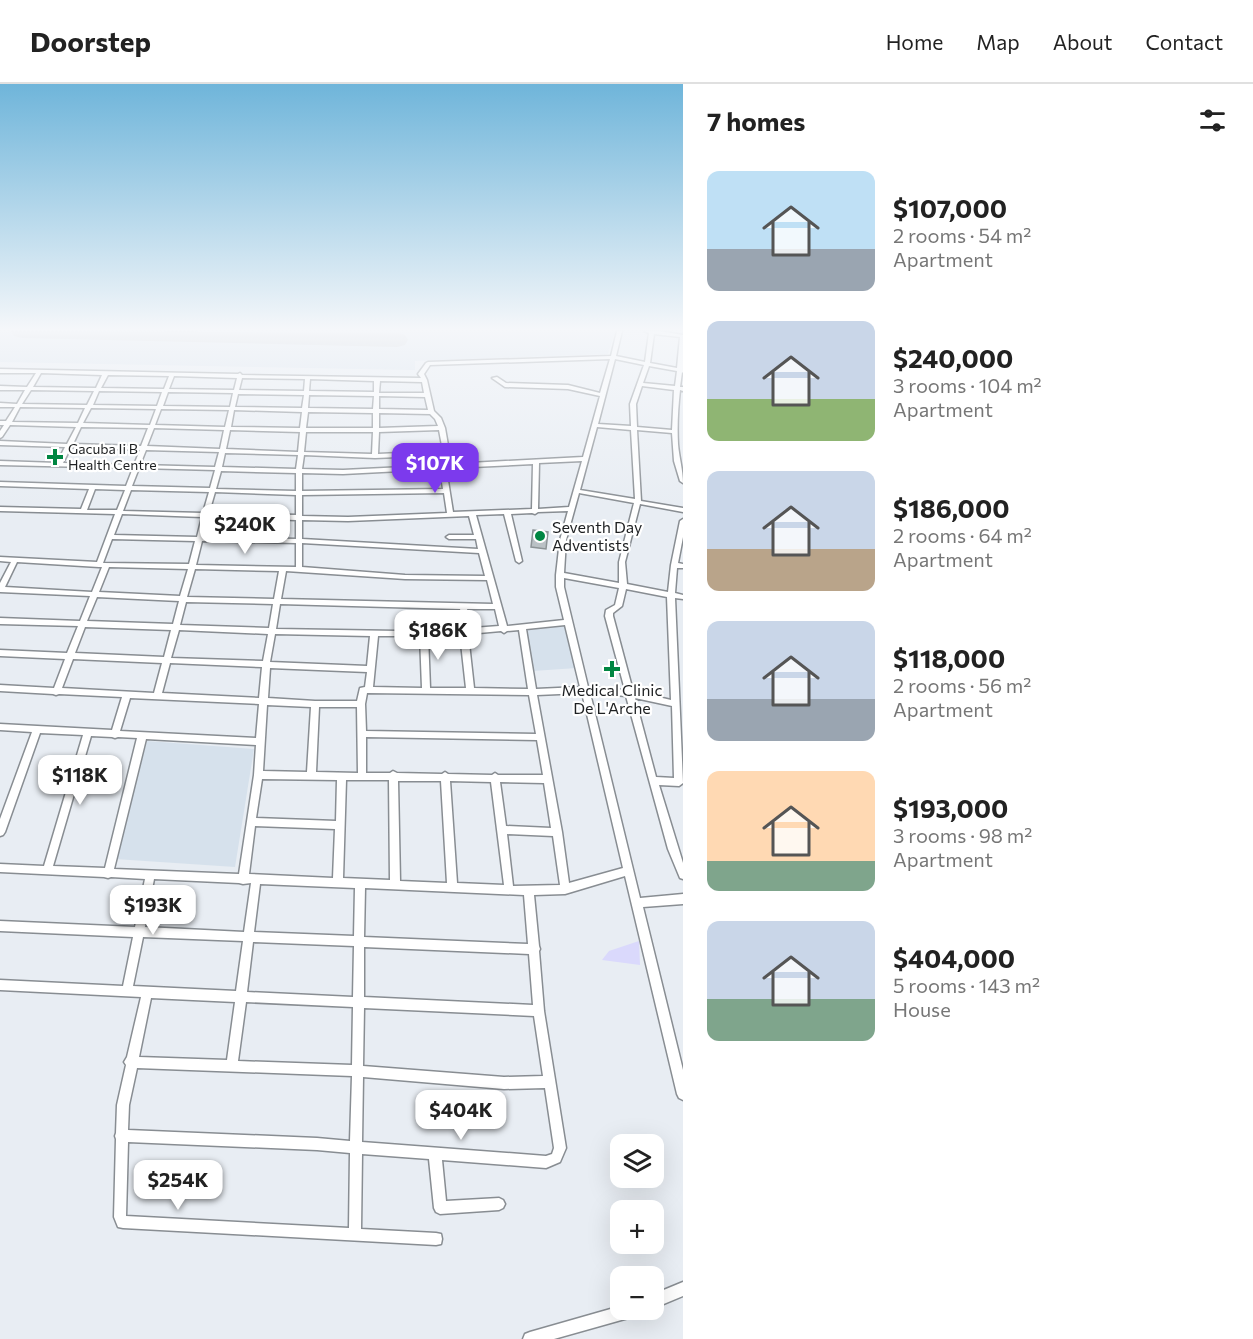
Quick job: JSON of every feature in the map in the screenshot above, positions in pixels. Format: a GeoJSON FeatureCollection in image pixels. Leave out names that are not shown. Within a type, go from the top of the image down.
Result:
{"type":"FeatureCollection","features":[{"type":"Feature","properties":{"kind":"street"},"geometry":{"type":"LineString","coordinates":[[0,436],[28,390]]}},
{"type":"Feature","properties":{"kind":"street"},"geometry":{"type":"LineString","coordinates":[[81,390],[427,395]]}},
{"type":"Feature","properties":{"kind":"street"},"geometry":{"type":"LineString","coordinates":[[59,465],[96,390]]}},
{"type":"Feature","properties":{"kind":"street"},"geometry":{"type":"LineString","coordinates":[[299,569],[299,472],[306,390]]}},
{"type":"Feature","properties":{"kind":"street"},"geometry":{"type":"LineString","coordinates":[[375,456],[377,390]]}},
{"type":"Feature","properties":{"kind":"street"},"geometry":{"type":"LineString","coordinates":[[426,390],[431,412],[438,418],[448,453],[446,468],[450,514]]}},
{"type":"Feature","properties":{"kind":"street"},"geometry":{"type":"LineString","coordinates":[[579,390],[602,395]]}},
{"type":"Feature","properties":{"kind":"street"},"geometry":{"type":"LineString","coordinates":[[603,390],[563,540],[560,587],[627,872],[683,1094]]}},
{"type":"Feature","properties":{"kind":"street"},"geometry":{"type":"LineString","coordinates":[[637,390],[633,404],[638,501],[622,562],[622,586],[618,606],[609,612],[609,616],[672,849],[683,875]]}},
{"type":"Feature","properties":{"kind":"street"},"geometry":{"type":"LineString","coordinates":[[680,390],[675,435],[677,458],[683,481]]}},
{"type":"Feature","properties":{"kind":"street"},"geometry":{"type":"LineString","coordinates":[[56,692],[95,594],[109,537],[167,391]]}},
{"type":"Feature","properties":{"kind":"street"},"geometry":{"type":"LineString","coordinates":[[157,697],[218,470],[235,392]]}},
{"type":"Feature","properties":{"kind":"street"},"geometry":{"type":"LineString","coordinates":[[0,405],[431,412]]}},
{"type":"Feature","properties":{"kind":"street"},"geometry":{"type":"LineString","coordinates":[[0,423],[376,432],[442,428]]}},
{"type":"Feature","properties":{"kind":"street"},"geometry":{"type":"LineString","coordinates":[[595,424],[675,435],[683,440]]}},
{"type":"Feature","properties":{"kind":"street"},"geometry":{"type":"LineString","coordinates":[[0,443],[375,456],[448,453]]}},
{"type":"Feature","properties":{"kind":"street"},"geometry":{"type":"LineString","coordinates":[[0,463],[299,472],[446,468],[586,459]]}},
{"type":"Feature","properties":{"kind":"street"},"geometry":{"type":"LineString","coordinates":[[534,512],[536,463]]}},
{"type":"Feature","properties":{"kind":"street"},"geometry":{"type":"LineString","coordinates":[[0,484],[299,493],[447,491]]}},
{"type":"Feature","properties":{"kind":"street"},"geometry":{"type":"LineString","coordinates":[[83,512],[93,487]]}},
{"type":"Feature","properties":{"kind":"street"},"geometry":{"type":"LineString","coordinates":[[576,491],[683,510]]}},
{"type":"Feature","properties":{"kind":"street"},"geometry":{"type":"LineString","coordinates":[[0,509],[359,519],[572,509]]}},
{"type":"Feature","properties":{"kind":"street"},"geometry":{"type":"LineString","coordinates":[[507,512],[519,561]]}},
{"type":"Feature","properties":{"kind":"street"},"geometry":{"type":"LineString","coordinates":[[472,514],[496,608],[504,630]]}},
{"type":"Feature","properties":{"kind":"street"},"geometry":{"type":"LineString","coordinates":[[653,781],[681,782],[671,595],[674,565],[683,521]]}},
{"type":"Feature","properties":{"kind":"street"},"geometry":{"type":"LineString","coordinates":[[109,537],[298,541],[481,551]]}},
{"type":"Feature","properties":{"kind":"street"},"geometry":{"type":"LineString","coordinates":[[448,537],[478,537]]}},
{"type":"Feature","properties":{"kind":"street"},"geometry":{"type":"LineString","coordinates":[[0,559],[103,565],[299,569],[405,577],[489,578]]}},
{"type":"Feature","properties":{"kind":"street"},"geometry":{"type":"LineString","coordinates":[[15,560],[0,589],[184,599],[496,608]]}},
{"type":"Feature","properties":{"kind":"street"},"geometry":{"type":"LineString","coordinates":[[674,565],[683,566]]}},
{"type":"Feature","properties":{"kind":"street"},"geometry":{"type":"LineString","coordinates":[[243,880],[258,775],[266,664],[283,569]]}},
{"type":"Feature","properties":{"kind":"street"},"geometry":{"type":"LineString","coordinates":[[560,574],[683,597]]}},
{"type":"Feature","properties":{"kind":"street"},"geometry":{"type":"LineString","coordinates":[[463,606],[467,632],[470,690]]}},
{"type":"Feature","properties":{"kind":"street"},"geometry":{"type":"LineString","coordinates":[[0,621],[374,635],[504,630],[568,622]]}},
{"type":"Feature","properties":{"kind":"street"},"geometry":{"type":"LineString","coordinates":[[522,628],[565,889]]}},
{"type":"Feature","properties":{"kind":"street"},"geometry":{"type":"LineString","coordinates":[[424,634],[426,689]]}},
{"type":"Feature","properties":{"kind":"street"},"geometry":{"type":"LineString","coordinates":[[369,689],[374,635]]}},
{"type":"Feature","properties":{"kind":"street"},"geometry":{"type":"LineString","coordinates":[[0,653],[371,669]]}},
{"type":"Feature","properties":{"kind":"street"},"geometry":{"type":"LineString","coordinates":[[0,689],[263,702],[361,704]]}},
{"type":"Feature","properties":{"kind":"street"},"geometry":{"type":"LineString","coordinates":[[362,775],[361,692],[369,689],[534,692],[584,690],[628,693],[678,701]]}},
{"type":"Feature","properties":{"kind":"street"},"geometry":{"type":"LineString","coordinates":[[115,735],[126,696]]}},
{"type":"Feature","properties":{"kind":"street"},"geometry":{"type":"LineString","coordinates":[[311,776],[315,704]]}},
{"type":"Feature","properties":{"kind":"street"},"geometry":{"type":"LineString","coordinates":[[0,727],[260,742]]}},
{"type":"Feature","properties":{"kind":"street"},"geometry":{"type":"LineString","coordinates":[[0,832],[37,730]]}},
{"type":"Feature","properties":{"kind":"street"},"geometry":{"type":"LineString","coordinates":[[47,871],[88,733]]}},
{"type":"Feature","properties":{"kind":"street"},"geometry":{"type":"LineString","coordinates":[[363,734],[541,737]]}},
{"type":"Feature","properties":{"kind":"street"},"geometry":{"type":"LineString","coordinates":[[108,874],[142,736]]}},
{"type":"Feature","properties":{"kind":"street"},"geometry":{"type":"LineString","coordinates":[[258,775],[393,775],[548,779]]}},
{"type":"Feature","properties":{"kind":"street"},"geometry":{"type":"LineString","coordinates":[[393,775],[395,884]]}},
{"type":"Feature","properties":{"kind":"street"},"geometry":{"type":"LineString","coordinates":[[338,883],[342,776]]}},
{"type":"Feature","properties":{"kind":"street"},"geometry":{"type":"LineString","coordinates":[[445,776],[452,887]]}},
{"type":"Feature","properties":{"kind":"street"},"geometry":{"type":"LineString","coordinates":[[495,777],[509,890]]}},
{"type":"Feature","properties":{"kind":"street"},"geometry":{"type":"LineString","coordinates":[[252,822],[341,825]]}},
{"type":"Feature","properties":{"kind":"street"},"geometry":{"type":"LineString","coordinates":[[502,830],[557,832]]}},
{"type":"Feature","properties":{"kind":"street"},"geometry":{"type":"LineString","coordinates":[[0,868],[529,891],[565,889],[627,872]]}},
{"type":"Feature","properties":{"kind":"street"},"geometry":{"type":"LineString","coordinates":[[127,990],[150,876]]}},
{"type":"Feature","properties":{"kind":"street"},"geometry":{"type":"LineString","coordinates":[[232,1066],[256,880]]}},
{"type":"Feature","properties":{"kind":"street"},"geometry":{"type":"LineString","coordinates":[[355,1234],[360,883]]}},
{"type":"Feature","properties":{"kind":"street"},"geometry":{"type":"LineString","coordinates":[[121,1136],[356,1147],[546,1162],[556,1158],[560,1148],[539,1011],[529,891]]}},
{"type":"Feature","properties":{"kind":"street"},"geometry":{"type":"LineString","coordinates":[[636,903],[683,899]]}},
{"type":"Feature","properties":{"kind":"street"},"geometry":{"type":"LineString","coordinates":[[0,926],[535,949]]}},
{"type":"Feature","properties":{"kind":"street"},"geometry":{"type":"LineString","coordinates":[[0,985],[539,1011]]}},
{"type":"Feature","properties":{"kind":"street"},"geometry":{"type":"LineString","coordinates":[[147,992],[130,1062],[123,1105],[120,1216],[123,1222],[436,1239]]}},
{"type":"Feature","properties":{"kind":"street"},"geometry":{"type":"LineString","coordinates":[[130,1062],[358,1071],[504,1083],[550,1082]]}},
{"type":"Feature","properties":{"kind":"street"},"geometry":{"type":"LineString","coordinates":[[435,1155],[440,1208],[499,1204]]}},
{"type":"Feature","properties":{"kind":"street"},"geometry":{"type":"LineString","coordinates":[[664,1297],[683,1289]]}},
{"type":"Feature","properties":{"kind":"street"},"geometry":{"type":"LineString","coordinates":[[530,1339],[545,1337],[610,1317]]}},
{"type":"Feature","properties":{"kind":"shaded area"},"geometry":{"type":"Polygon","coordinates":[[[566,626],[577,668],[533,671],[525,630],[566,626]]]}},
{"type":"Feature","properties":{"kind":"shaded area"},"geometry":{"type":"Polygon","coordinates":[[[147,741],[254,749],[235,867],[115,859],[147,741]]]}},
{"type":"Feature","properties":{"kind":"shaded area"},"geometry":{"type":"Polygon","coordinates":[[[639,941],[640,965],[602,960],[609,951],[639,941]]]}},
{"type":"Feature","properties":{"kind":"building","name":"Seventh Day Adventists"},"geometry":{"type":"Polygon","coordinates":[[[533,530],[548,532],[546,549],[531,547],[533,530]]]}},
{"type":"Feature","properties":{"kind":"place","name":"Gacuba Ii B Health Centre"},"geometry":{"type":"Point","coordinates":[55,457]}},
{"type":"Feature","properties":{"kind":"place","name":"Seventh Day Adventists"},"geometry":{"type":"Point","coordinates":[540,536]}},
{"type":"Feature","properties":{"kind":"place","name":"Medical Clinic De L'Arche"},"geometry":{"type":"Point","coordinates":[612,669]}}]}
